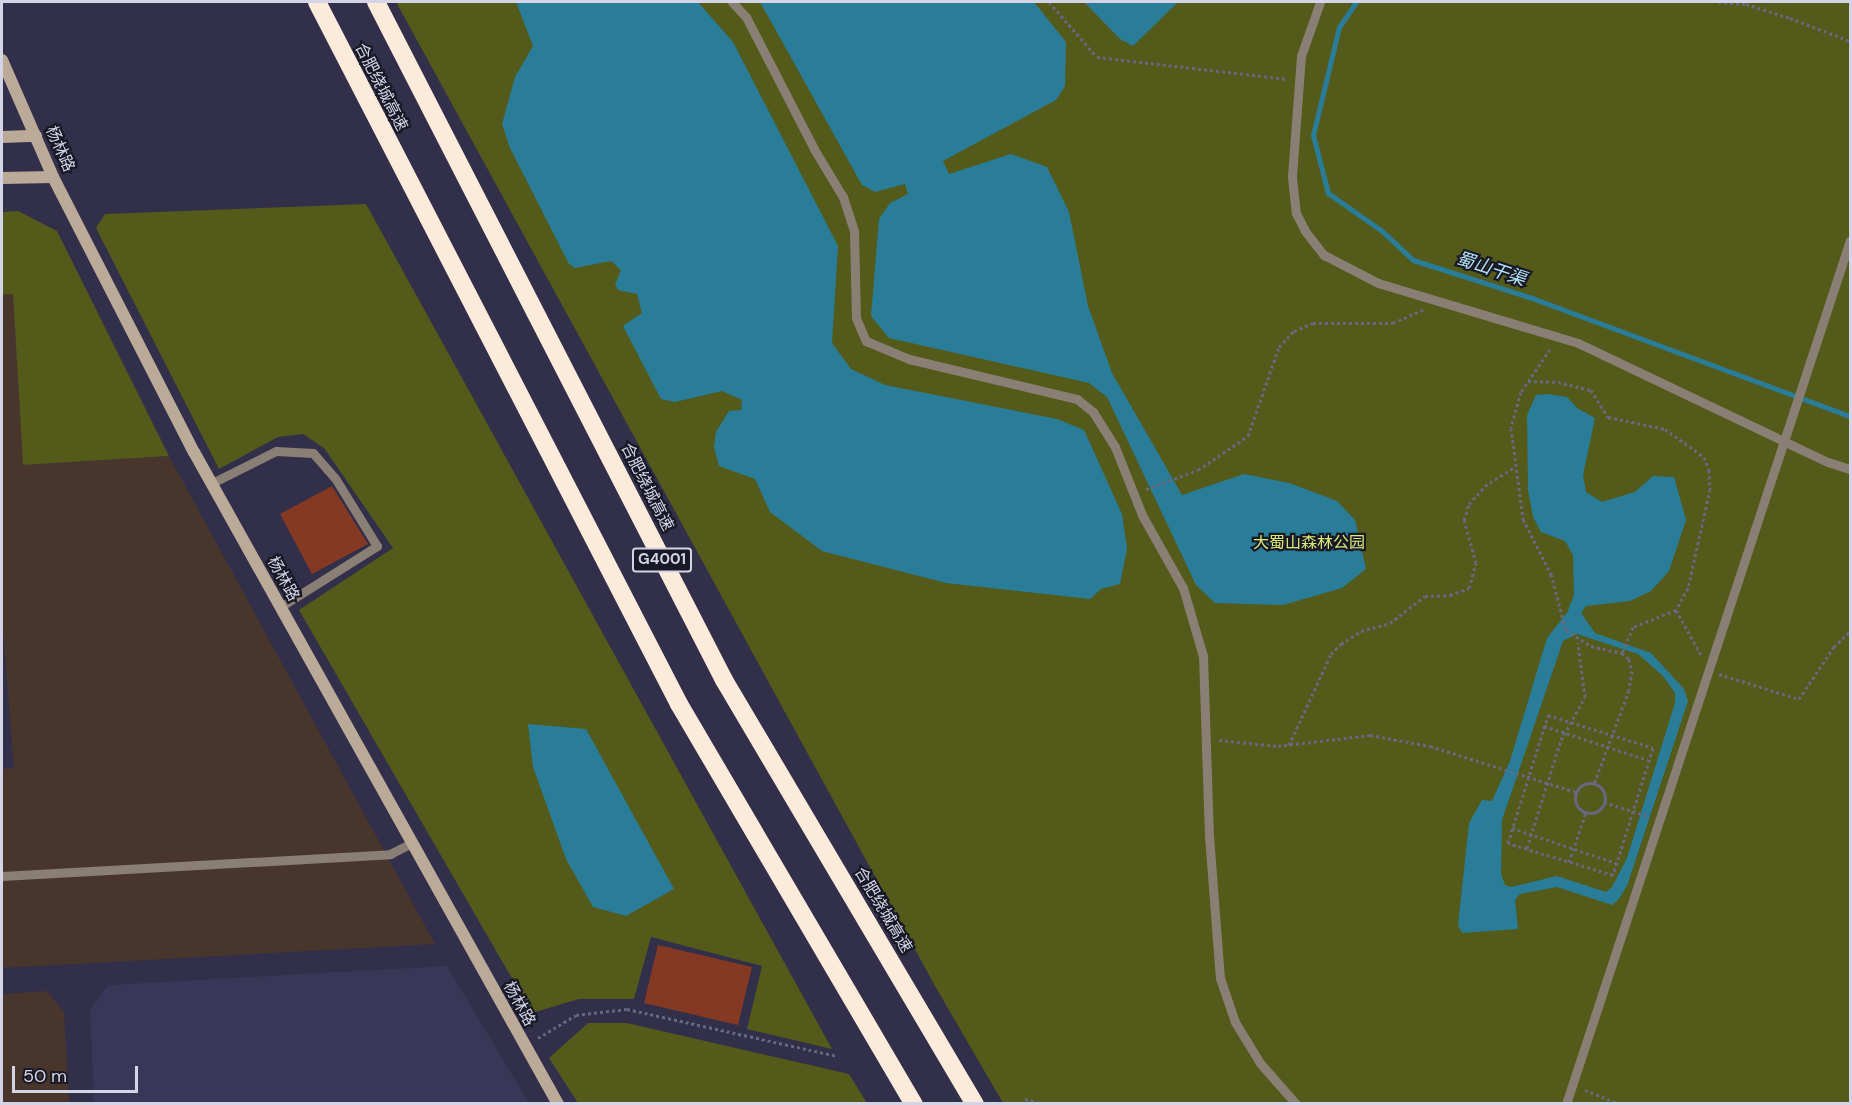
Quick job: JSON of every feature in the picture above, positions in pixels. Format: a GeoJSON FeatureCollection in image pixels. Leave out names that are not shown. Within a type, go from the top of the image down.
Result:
{"type":"FeatureCollection","features":[{"type":"Feature","properties":{"kind":"highway","name":"合肥绕城高速"},"geometry":{"type":"LineString","coordinates":[[317,2],[679,704],[914,1104]]}},
{"type":"Feature","properties":{"kind":"highway","name":"合肥绕城高速"},"geometry":{"type":"LineString","coordinates":[[376,2],[724,680],[975,1104]]}},
{"type":"Feature","properties":{"kind":"street","name":"杨林路"},"geometry":{"type":"LineString","coordinates":[[2,60],[54,177],[212,483],[410,844],[558,1104]]}},
{"type":"Feature","properties":{"kind":"street"},"geometry":{"type":"LineString","coordinates":[[2,137],[36,136]]}},
{"type":"Feature","properties":{"kind":"street"},"geometry":{"type":"LineString","coordinates":[[2,178],[54,177]]}},
{"type":"Feature","properties":{"kind":"lane"},"geometry":{"type":"LineString","coordinates":[[732,2],[746,17],[843,197],[854,231],[856,318],[866,340],[909,359],[1081,401],[1093,412],[1115,447],[1134,494],[1183,588],[1203,656],[1220,978],[1235,1022],[1260,1063],[1296,1104]]}},
{"type":"Feature","properties":{"kind":"lane"},"geometry":{"type":"LineString","coordinates":[[1320,2],[1301,56],[1297,80],[1292,177],[1296,213],[1305,231],[1324,255],[1346,269],[1378,283],[1558,337],[1784,441],[1851,469]]}},
{"type":"Feature","properties":{"kind":"lane"},"geometry":{"type":"LineString","coordinates":[[1566,1104],[1851,240]]}},
{"type":"Feature","properties":{"kind":"lane"},"geometry":{"type":"LineString","coordinates":[[212,483],[276,451],[313,453],[335,478],[376,546],[280,607]]}},
{"type":"Feature","properties":{"kind":"lane"},"geometry":{"type":"LineString","coordinates":[[2,876],[390,854],[410,844]]}},
{"type":"Feature","properties":{"kind":"path"},"geometry":{"type":"LineString","coordinates":[[1050,2],[1096,57],[1297,80]]}},
{"type":"Feature","properties":{"kind":"path"},"geometry":{"type":"LineString","coordinates":[[1718,2],[1746,4],[1851,41]]}},
{"type":"Feature","properties":{"kind":"path"},"geometry":{"type":"LineString","coordinates":[[1134,494],[1198,470],[1248,436],[1279,347],[1294,331],[1313,323],[1393,323],[1413,317],[1439,300]]}},
{"type":"Feature","properties":{"kind":"path"},"geometry":{"type":"LineString","coordinates":[[1558,337],[1521,392],[1511,428],[1514,467],[1523,519],[1547,564],[1557,605],[1573,637],[1623,653],[1630,665],[1629,690],[1594,784]]}},
{"type":"Feature","properties":{"kind":"path"},"geometry":{"type":"LineString","coordinates":[[1528,381],[1558,382],[1591,390],[1608,417],[1665,429],[1704,457],[1710,489],[1688,588],[1676,609],[1638,623],[1623,653]]}},
{"type":"Feature","properties":{"kind":"path"},"geometry":{"type":"LineString","coordinates":[[1289,745],[1331,654],[1341,644],[1361,631],[1390,623],[1425,596],[1450,595],[1469,588],[1476,563],[1464,520],[1469,504],[1485,486],[1514,467]]}},
{"type":"Feature","properties":{"kind":"path"},"geometry":{"type":"LineString","coordinates":[[1676,609],[1709,670],[1799,699],[1834,647],[1851,631]]}},
{"type":"Feature","properties":{"kind":"path"},"geometry":{"type":"LineString","coordinates":[[1526,848],[1564,733],[1586,687],[1578,640]]}},
{"type":"Feature","properties":{"kind":"path"},"geometry":{"type":"LineString","coordinates":[[1548,715],[1653,748],[1648,761],[1613,875],[1508,843],[1548,715]]}},
{"type":"Feature","properties":{"kind":"path"},"geometry":{"type":"LineString","coordinates":[[1544,726],[1648,761]]}},
{"type":"Feature","properties":{"kind":"path"},"geometry":{"type":"LineString","coordinates":[[1206,738],[1246,745],[1289,745],[1370,735],[1430,746],[1576,792]]}},
{"type":"Feature","properties":{"kind":"path"},"geometry":{"type":"LineString","coordinates":[[1594,784],[1603,791],[1604,802],[1596,811],[1586,812],[1578,806],[1576,792],[1582,785],[1594,784]]}},
{"type":"Feature","properties":{"kind":"path"},"geometry":{"type":"LineString","coordinates":[[1604,802],[1638,813]]}},
{"type":"Feature","properties":{"kind":"path"},"geometry":{"type":"LineString","coordinates":[[1569,862],[1586,812]]}},
{"type":"Feature","properties":{"kind":"path"},"geometry":{"type":"LineString","coordinates":[[1512,828],[1617,863]]}},
{"type":"Feature","properties":{"kind":"path"},"geometry":{"type":"LineString","coordinates":[[524,1047],[576,1015],[627,1009],[837,1056]]}},
{"type":"Feature","properties":{"kind":"path"},"geometry":{"type":"LineString","coordinates":[[1572,1085],[1619,1104]]}},
{"type":"Feature","properties":{"kind":"path"},"geometry":{"type":"LineString","coordinates":[[1025,1099],[1044,1104]]}},
{"type":"Feature","properties":{"kind":"shaded area"},"geometry":{"type":"Polygon","coordinates":[[[2,294],[13,294],[23,465],[169,456],[435,944],[2,968],[2,769],[14,768],[2,619],[2,294]]]}},
{"type":"Feature","properties":{"kind":"shaded area"},"geometry":{"type":"Polygon","coordinates":[[[447,966],[529,1103],[94,1103],[90,1009],[108,985],[447,966]]]}},
{"type":"Feature","properties":{"kind":"shaded area"},"geometry":{"type":"Polygon","coordinates":[[[47,991],[64,1012],[69,1103],[2,1103],[2,994],[47,991]]]}},
{"type":"Feature","properties":{"kind":"green space","name":"大蜀山森林公园"},"geometry":{"type":"Polygon","coordinates":[[[396,2],[1850,2],[1850,1103],[1003,1103],[935,986],[396,2]]]}},
{"type":"Feature","properties":{"kind":"green space"},"geometry":{"type":"Polygon","coordinates":[[[366,204],[832,1049],[747,1029],[762,966],[651,937],[634,999],[579,999],[532,1013],[299,610],[393,548],[324,448],[303,434],[278,437],[219,469],[96,228],[105,214],[366,204]]]}},
{"type":"Feature","properties":{"kind":"green space"},"geometry":{"type":"Polygon","coordinates":[[[18,211],[57,231],[169,456],[23,465],[13,294],[2,294],[2,212],[18,211]]]}},
{"type":"Feature","properties":{"kind":"green space"},"geometry":{"type":"Polygon","coordinates":[[[588,1023],[627,1023],[849,1074],[867,1103],[578,1103],[549,1058],[588,1023]]]}},
{"type":"Feature","properties":{"kind":"water"},"geometry":{"type":"Polygon","coordinates":[[[516,2],[698,2],[733,42],[838,246],[832,343],[851,369],[885,385],[1057,419],[1084,430],[1122,514],[1127,549],[1120,584],[1101,589],[1090,599],[946,583],[822,551],[770,512],[755,479],[719,466],[714,447],[716,432],[729,411],[741,410],[742,400],[722,391],[675,402],[661,399],[623,326],[642,313],[637,294],[618,290],[615,285],[621,270],[611,261],[575,268],[569,264],[510,148],[502,124],[515,77],[533,46],[516,2]]]}},
{"type":"Feature","properties":{"kind":"water"},"geometry":{"type":"Polygon","coordinates":[[[760,2],[1034,2],[1066,42],[1065,86],[1056,100],[943,161],[949,174],[1011,154],[1047,167],[1069,212],[1088,306],[1112,373],[1182,495],[1244,474],[1289,483],[1337,501],[1355,520],[1366,569],[1342,588],[1283,605],[1215,603],[1196,585],[1107,397],[1089,383],[889,338],[871,316],[879,219],[890,203],[908,194],[905,184],[875,192],[862,185],[760,2]]]}},
{"type":"Feature","properties":{"kind":"water"},"geometry":{"type":"Polygon","coordinates":[[[1084,2],[1178,2],[1133,46],[1120,39],[1084,2]]]}},
{"type":"Feature","properties":{"kind":"water"},"geometry":{"type":"Polygon","coordinates":[[[1536,395],[1567,397],[1577,408],[1595,418],[1583,475],[1586,492],[1602,502],[1635,492],[1653,476],[1674,477],[1686,520],[1669,571],[1651,591],[1630,601],[1586,606],[1581,613],[1595,633],[1651,653],[1684,689],[1688,701],[1627,886],[1618,900],[1612,905],[1557,887],[1520,894],[1515,900],[1518,929],[1462,933],[1458,925],[1469,823],[1482,800],[1492,801],[1510,761],[1547,638],[1567,613],[1574,595],[1573,555],[1565,541],[1541,532],[1533,517],[1528,490],[1527,415],[1536,395]],[[1577,634],[1563,641],[1502,820],[1501,874],[1505,885],[1511,887],[1557,876],[1606,892],[1612,887],[1627,858],[1675,703],[1675,693],[1663,676],[1638,654],[1577,634]]]}},
{"type":"Feature","properties":{"kind":"water"},"geometry":{"type":"Polygon","coordinates":[[[528,724],[586,729],[674,889],[626,916],[593,907],[566,859],[533,767],[528,724]]]}},
{"type":"Feature","properties":{"kind":"building"},"geometry":{"type":"Polygon","coordinates":[[[332,486],[368,544],[312,574],[280,514],[332,486]]]}},
{"type":"Feature","properties":{"kind":"building"},"geometry":{"type":"Polygon","coordinates":[[[658,945],[752,967],[738,1025],[644,1003],[658,945]]]}},
{"type":"Feature","properties":{"kind":"waterway","name":"蜀山干渠"},"geometry":{"type":"LineString","coordinates":[[1356,2],[1339,27],[1313,135],[1328,193],[1382,231],[1413,260],[1532,298],[1850,416]]}}]}
